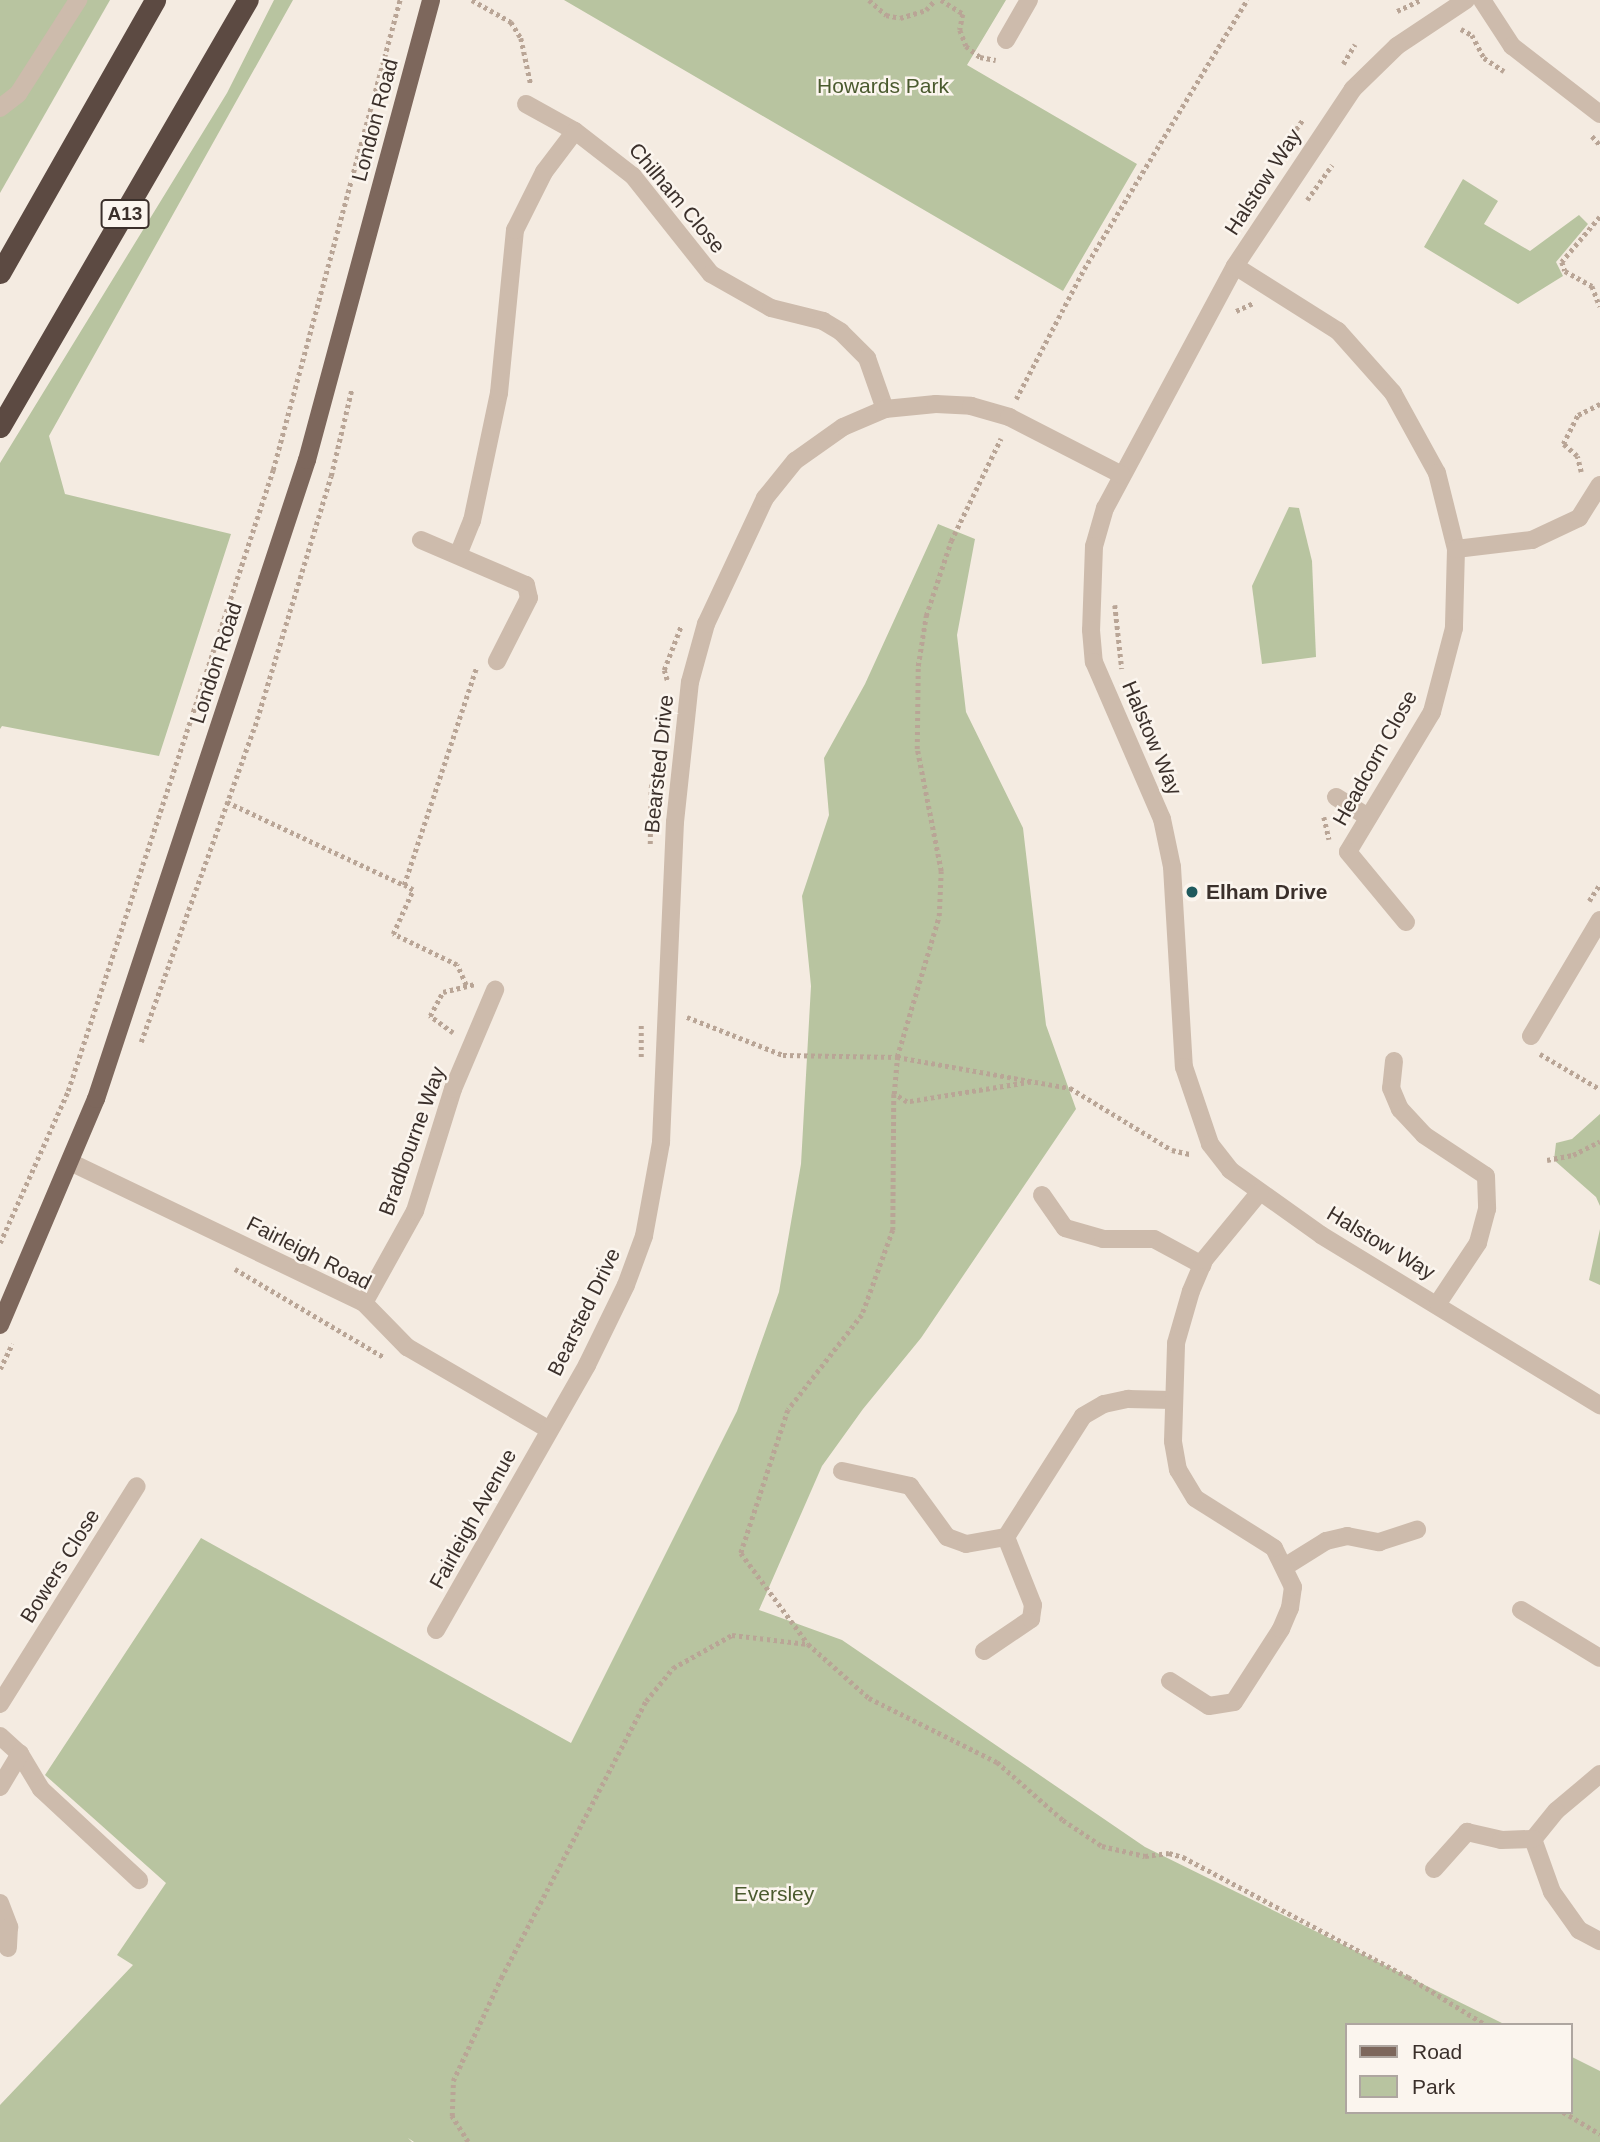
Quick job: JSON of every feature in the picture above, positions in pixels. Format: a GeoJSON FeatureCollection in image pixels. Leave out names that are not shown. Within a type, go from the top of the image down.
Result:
{"type":"FeatureCollection","features":[{"type":"Feature","properties":{"kind":"highway"},"geometry":{"type":"LineString","coordinates":[[0,273],[155,0]]}},
{"type":"Feature","properties":{"kind":"highway","name":"A13"},"geometry":{"type":"LineString","coordinates":[[0,427],[248,0]]}},
{"type":"Feature","properties":{"kind":"main road","name":"London Road"},"geometry":{"type":"LineString","coordinates":[[0,1325],[100,1086],[307,460],[431,0]]}},
{"type":"Feature","properties":{"kind":"street"},"geometry":{"type":"LineString","coordinates":[[0,108],[18,94],[78,0]]}},
{"type":"Feature","properties":{"kind":"street"},"geometry":{"type":"LineString","coordinates":[[1006,40],[1029,0]]}},
{"type":"Feature","properties":{"kind":"street","name":"Halstow Way"},"geometry":{"type":"LineString","coordinates":[[1466,0],[1397,46],[1353,89],[1235,266],[1105,508],[1094,547],[1090,589],[1094,662],[1161,819],[1172,867],[1184,1066],[1210,1144],[1230,1170],[1259,1193],[1600,1405]]}},
{"type":"Feature","properties":{"kind":"street"},"geometry":{"type":"LineString","coordinates":[[1482,0],[1512,46],[1600,114]]}},
{"type":"Feature","properties":{"kind":"street","name":"Chilham Close"},"geometry":{"type":"LineString","coordinates":[[529,97],[633,176],[711,274],[771,308],[823,321],[841,332],[867,358],[885,409]]}},
{"type":"Feature","properties":{"kind":"street"},"geometry":{"type":"LineString","coordinates":[[458,555],[472,521],[499,393],[515,230],[544,172],[576,131]]}},
{"type":"Feature","properties":{"kind":"street","name":"Headcorn Close"},"geometry":{"type":"LineString","coordinates":[[1235,266],[1338,331],[1393,393],[1437,472],[1456,549],[1454,628],[1432,712],[1348,852],[1350,860],[1406,922]]}},
{"type":"Feature","properties":{"kind":"street","name":"Bearsted Drive"},"geometry":{"type":"LineString","coordinates":[[548,1429],[626,1285],[656,1188],[680,749],[706,624],[736,554],[765,498],[787,470],[824,439],[885,409],[936,404],[996,413],[1122,475]]}},
{"type":"Feature","properties":{"kind":"street"},"geometry":{"type":"LineString","coordinates":[[1456,549],[1532,540],[1578,518],[1600,485]]}},
{"type":"Feature","properties":{"kind":"street"},"geometry":{"type":"LineString","coordinates":[[421,540],[526,585],[529,598],[489,657]]}},
{"type":"Feature","properties":{"kind":"street"},"geometry":{"type":"LineString","coordinates":[[1336,797],[1368,817]]}},
{"type":"Feature","properties":{"kind":"street"},"geometry":{"type":"LineString","coordinates":[[1539,1039],[1600,920]]}},
{"type":"Feature","properties":{"kind":"street","name":"Bradbourne Way"},"geometry":{"type":"LineString","coordinates":[[364,1303],[415,1211],[487,987]]}},
{"type":"Feature","properties":{"kind":"street"},"geometry":{"type":"LineString","coordinates":[[1394,1061],[1391,1088],[1400,1110],[1424,1135],[1486,1176],[1487,1209],[1478,1243],[1438,1303]]}},
{"type":"Feature","properties":{"kind":"street","name":"Fairleigh Road"},"geometry":{"type":"LineString","coordinates":[[70,1162],[364,1303],[407,1348],[548,1429]]}},
{"type":"Feature","properties":{"kind":"street"},"geometry":{"type":"LineString","coordinates":[[1170,1681],[1209,1706],[1234,1702],[1286,1619],[1293,1587],[1286,1566],[1274,1548],[1195,1498],[1185,1486],[1173,1441],[1172,1400],[1176,1343],[1202,1265],[1259,1193]]}},
{"type":"Feature","properties":{"kind":"street"},"geometry":{"type":"LineString","coordinates":[[1042,1195],[1065,1228],[1103,1239],[1154,1239],[1202,1265]]}},
{"type":"Feature","properties":{"kind":"street"},"geometry":{"type":"LineString","coordinates":[[842,1471],[910,1486],[925,1501],[935,1524],[966,1544],[1006,1537],[1083,1416],[1104,1404],[1128,1399],[1172,1400]]}},
{"type":"Feature","properties":{"kind":"street","name":"Fairleigh Avenue"},"geometry":{"type":"LineString","coordinates":[[436,1630],[548,1429]]}},
{"type":"Feature","properties":{"kind":"street","name":"Bowers Close"},"geometry":{"type":"LineString","coordinates":[[0,1704],[137,1486]]}},
{"type":"Feature","properties":{"kind":"street"},"geometry":{"type":"LineString","coordinates":[[1286,1566],[1326,1541],[1347,1536],[1380,1542],[1417,1530]]}},
{"type":"Feature","properties":{"kind":"street"},"geometry":{"type":"LineString","coordinates":[[984,1651],[1021,1630],[1031,1619],[1033,1605],[1006,1537]]}},
{"type":"Feature","properties":{"kind":"street"},"geometry":{"type":"LineString","coordinates":[[1521,1610],[1600,1658]]}},
{"type":"Feature","properties":{"kind":"street"},"geometry":{"type":"LineString","coordinates":[[0,1736],[20,1754],[41,1789],[139,1880]]}},
{"type":"Feature","properties":{"kind":"street"},"geometry":{"type":"LineString","coordinates":[[0,1787],[20,1754]]}},
{"type":"Feature","properties":{"kind":"street"},"geometry":{"type":"LineString","coordinates":[[1434,1869],[1466,1832],[1501,1840],[1533,1839],[1556,1811],[1600,1774]]}},
{"type":"Feature","properties":{"kind":"street"},"geometry":{"type":"LineString","coordinates":[[1533,1839],[1552,1892],[1579,1930],[1600,1941]]}},
{"type":"Feature","properties":{"kind":"street"},"geometry":{"type":"LineString","coordinates":[[0,1903],[9,1927],[8,1948]]}},
{"type":"Feature","properties":{"kind":"path"},"geometry":{"type":"LineString","coordinates":[[0,1243],[68,1091],[273,470],[400,0]]}},
{"type":"Feature","properties":{"kind":"path"},"geometry":{"type":"LineString","coordinates":[[472,0],[511,22],[521,38],[529,97]]}},
{"type":"Feature","properties":{"kind":"path"},"geometry":{"type":"LineString","coordinates":[[869,0],[886,15],[900,18],[926,10],[935,0]]}},
{"type":"Feature","properties":{"kind":"path"},"geometry":{"type":"LineString","coordinates":[[941,0],[963,14],[961,39],[972,52],[989,59],[1007,59]]}},
{"type":"Feature","properties":{"kind":"path"},"geometry":{"type":"LineString","coordinates":[[1014,403],[1084,269],[1247,0]]}},
{"type":"Feature","properties":{"kind":"path"},"geometry":{"type":"LineString","coordinates":[[1396,11],[1422,0]]}},
{"type":"Feature","properties":{"kind":"path"},"geometry":{"type":"LineString","coordinates":[[1450,26],[1472,35],[1484,58],[1516,79]]}},
{"type":"Feature","properties":{"kind":"path"},"geometry":{"type":"LineString","coordinates":[[1585,129],[1600,145]]}},
{"type":"Feature","properties":{"kind":"path"},"geometry":{"type":"LineString","coordinates":[[1299,205],[1315,194],[1339,153]]}},
{"type":"Feature","properties":{"kind":"path"},"geometry":{"type":"LineString","coordinates":[[1600,217],[1562,261],[1566,271],[1592,286],[1600,307]]}},
{"type":"Feature","properties":{"kind":"path"},"geometry":{"type":"LineString","coordinates":[[1230,322],[1237,310],[1259,302]]}},
{"type":"Feature","properties":{"kind":"path"},"geometry":{"type":"LineString","coordinates":[[1579,478],[1577,456],[1563,444],[1578,415],[1600,404]]}},
{"type":"Feature","properties":{"kind":"path"},"geometry":{"type":"LineString","coordinates":[[993,429],[1016,440]]}},
{"type":"Feature","properties":{"kind":"path"},"geometry":{"type":"LineString","coordinates":[[1003,434],[951,541],[926,616],[918,666],[917,749],[941,870],[939,916],[897,1058],[894,1094],[893,1230],[862,1315],[788,1410],[741,1553],[808,1644],[869,1698],[997,1762],[1063,1820],[1102,1846],[1123,1853],[1182,1857],[1431,1989],[1483,2023]]}},
{"type":"Feature","properties":{"kind":"path"},"geometry":{"type":"LineString","coordinates":[[1111,593],[1118,613],[1122,673]]}},
{"type":"Feature","properties":{"kind":"path"},"geometry":{"type":"LineString","coordinates":[[404,885],[489,657]]}},
{"type":"Feature","properties":{"kind":"path"},"geometry":{"type":"LineString","coordinates":[[227,802],[413,890],[393,934],[457,965],[466,985]]}},
{"type":"Feature","properties":{"kind":"path"},"geometry":{"type":"LineString","coordinates":[[1322,811],[1331,845]]}},
{"type":"Feature","properties":{"kind":"path"},"geometry":{"type":"LineString","coordinates":[[456,1042],[448,1025],[430,1016],[443,992],[466,985],[487,987]]}},
{"type":"Feature","properties":{"kind":"path"},"geometry":{"type":"LineString","coordinates":[[682,1027],[682,1015],[783,1055],[897,1058],[1031,1082],[1086,1096],[1171,1150],[1190,1154],[1210,1144]]}},
{"type":"Feature","properties":{"kind":"path"},"geometry":{"type":"LineString","coordinates":[[1539,1039],[1539,1053],[1600,1089]]}},
{"type":"Feature","properties":{"kind":"path"},"geometry":{"type":"LineString","coordinates":[[894,1094],[907,1102],[1031,1082]]}},
{"type":"Feature","properties":{"kind":"path"},"geometry":{"type":"LineString","coordinates":[[1547,1160],[1573,1155],[1600,1141]]}},
{"type":"Feature","properties":{"kind":"path"},"geometry":{"type":"LineString","coordinates":[[229,1265],[390,1361]]}},
{"type":"Feature","properties":{"kind":"path"},"geometry":{"type":"LineString","coordinates":[[468,2142],[452,2116],[453,2081],[506,1967],[646,1701],[673,1668],[732,1635],[808,1644]]}},
{"type":"Feature","properties":{"kind":"path"},"geometry":{"type":"LineString","coordinates":[[1566,2114],[1600,2134]]}},
{"type":"Feature","properties":{"kind":"green space"},"geometry":{"type":"Polygon","coordinates":[[[0,0],[110,0],[0,193],[0,0]]]}},
{"type":"Feature","properties":{"kind":"green space"},"geometry":{"type":"Polygon","coordinates":[[[274,0],[293,0],[49,436],[65,494],[231,534],[159,756],[2,726],[0,729],[0,463],[227,93],[274,0]]]}},
{"type":"Feature","properties":{"kind":"green space","name":"Howards Park"},"geometry":{"type":"Polygon","coordinates":[[[564,0],[1006,0],[967,65],[1137,164],[1063,291],[564,0]]]}},
{"type":"Feature","properties":{"kind":"green space"},"geometry":{"type":"Polygon","coordinates":[[[1463,179],[1498,201],[1484,224],[1530,251],[1579,215],[1588,224],[1556,262],[1563,276],[1518,304],[1424,247],[1463,179]]]}},
{"type":"Feature","properties":{"kind":"green space"},"geometry":{"type":"Polygon","coordinates":[[[1289,507],[1299,508],[1312,561],[1316,657],[1262,664],[1252,586],[1289,507]]]}},
{"type":"Feature","properties":{"kind":"green space","name":"Eversley"},"geometry":{"type":"Polygon","coordinates":[[[938,524],[975,539],[957,635],[966,712],[1023,828],[1046,1025],[1076,1109],[921,1338],[863,1409],[822,1466],[759,1610],[842,1640],[1145,1847],[1502,2023],[1344,2023],[1344,2114],[1572,2114],[1572,2057],[1600,2071],[1600,2142],[414,2142],[408,2138],[412,2142],[0,2142],[0,2105],[133,1965],[117,1955],[166,1883],[45,1775],[201,1538],[571,1743],[737,1411],[779,1292],[801,1164],[811,986],[802,896],[829,815],[824,758],[865,684],[938,524]]]}},
{"type":"Feature","properties":{"kind":"green space"},"geometry":{"type":"Polygon","coordinates":[[[1600,1114],[1600,1206],[1596,1197],[1554,1160],[1556,1143],[1572,1139],[1600,1114]]]}},
{"type":"Feature","properties":{"kind":"green space"},"geometry":{"type":"Polygon","coordinates":[[[1600,1229],[1600,1285],[1589,1280],[1600,1229]]]}},
{"type":"Feature","properties":{"kind":"place","name":"Elham Drive"},"geometry":{"type":"Point","coordinates":[1192,892]}}]}
